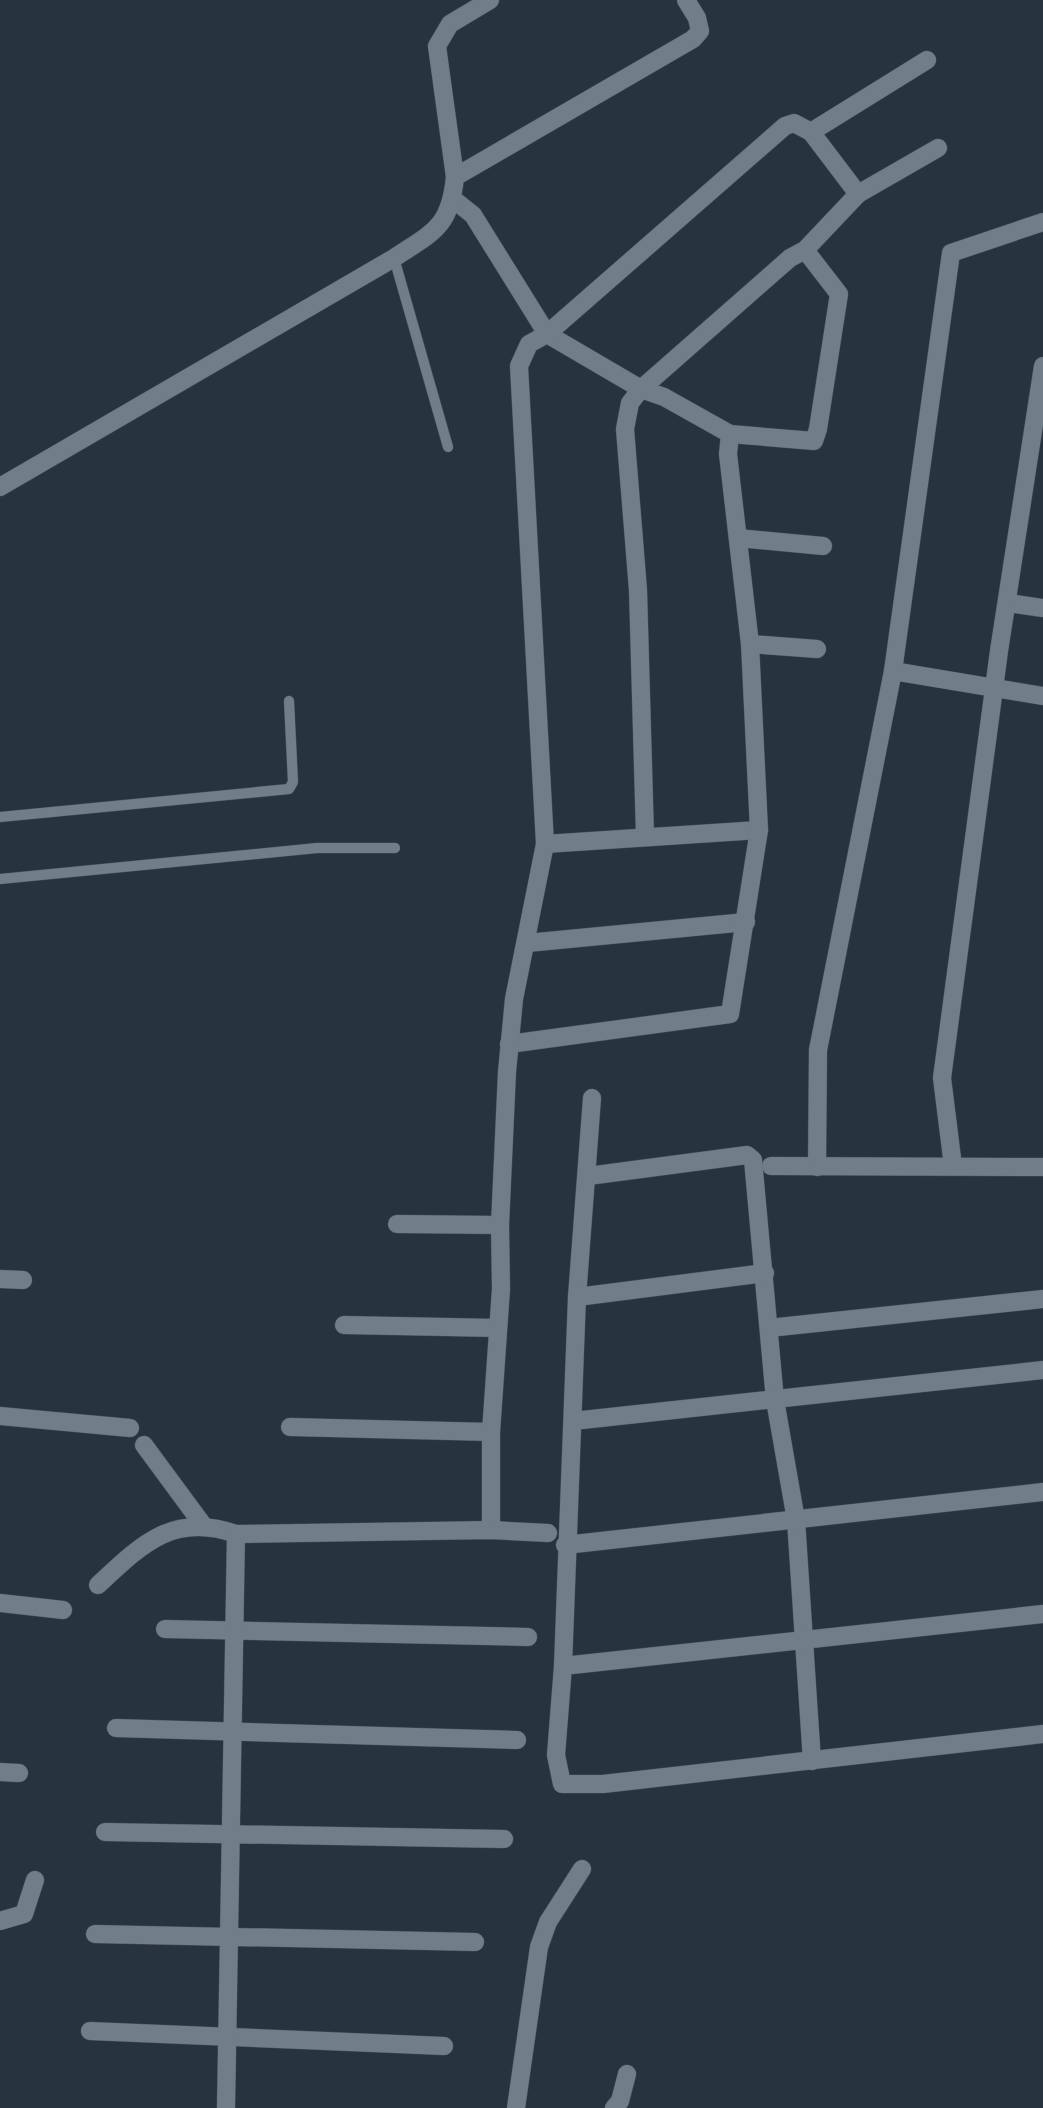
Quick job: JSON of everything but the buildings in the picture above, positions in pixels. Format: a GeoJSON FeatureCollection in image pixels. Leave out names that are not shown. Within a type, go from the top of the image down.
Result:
{"type":"FeatureCollection","features":[{"type":"Feature","properties":{"kind":"street"},"geometry":{"type":"LineString","coordinates":[[0,487],[394,258],[440,227],[453,199],[455,177],[437,46],[450,24],[489,0]]}},
{"type":"Feature","properties":{"kind":"street"},"geometry":{"type":"LineString","coordinates":[[455,177],[693,39],[700,32],[697,18],[686,0]]}},
{"type":"Feature","properties":{"kind":"street"},"geometry":{"type":"LineString","coordinates":[[811,132],[927,60]]}},
{"type":"Feature","properties":{"kind":"street"},"geometry":{"type":"LineString","coordinates":[[491,1530],[491,1432],[498,1328],[499,1226],[509,1044],[514,999],[545,844],[519,366],[529,344],[547,334],[785,126],[794,123],[811,132],[858,194]]}},
{"type":"Feature","properties":{"kind":"street"},"geometry":{"type":"LineString","coordinates":[[645,836],[638,590],[625,429],[630,403],[641,388],[790,258],[805,250],[858,194],[938,148]]}},
{"type":"Feature","properties":{"kind":"street"},"geometry":{"type":"LineString","coordinates":[[453,199],[473,215],[547,334],[641,388],[664,397],[730,434],[814,441],[839,294],[805,250]]}},
{"type":"Feature","properties":{"kind":"street"},"geometry":{"type":"LineString","coordinates":[[817,1167],[818,1050],[893,671],[951,253],[1043,222]]}},
{"type":"Feature","properties":{"kind":"street"},"geometry":{"type":"LineString","coordinates":[[953,1166],[942,1078],[994,688],[1043,366]]}},
{"type":"Feature","properties":{"kind":"street"},"geometry":{"type":"LineString","coordinates":[[509,1044],[730,1014],[760,830],[750,644],[728,454],[730,434]]}},
{"type":"Feature","properties":{"kind":"street"},"geometry":{"type":"LineString","coordinates":[[738,538],[823,546]]}},
{"type":"Feature","properties":{"kind":"street"},"geometry":{"type":"LineString","coordinates":[[1008,603],[1043,608]]}},
{"type":"Feature","properties":{"kind":"street"},"geometry":{"type":"LineString","coordinates":[[750,644],[817,649]]}},
{"type":"Feature","properties":{"kind":"street"},"geometry":{"type":"LineString","coordinates":[[893,671],[1043,695]]}},
{"type":"Feature","properties":{"kind":"street"},"geometry":{"type":"LineString","coordinates":[[545,844],[760,830]]}},
{"type":"Feature","properties":{"kind":"street"},"geometry":{"type":"LineString","coordinates":[[527,943],[746,922]]}},
{"type":"Feature","properties":{"kind":"street"},"geometry":{"type":"LineString","coordinates":[[592,1098],[565,1545],[563,1666],[556,1755],[562,1784],[603,1784],[1043,1734]]}},
{"type":"Feature","properties":{"kind":"street"},"geometry":{"type":"LineString","coordinates":[[588,1176],[747,1156],[755,1167],[775,1399],[796,1520],[812,1761]]}},
{"type":"Feature","properties":{"kind":"street"},"geometry":{"type":"LineString","coordinates":[[771,1166],[1043,1167]]}},
{"type":"Feature","properties":{"kind":"street"},"geometry":{"type":"LineString","coordinates":[[397,1224],[499,1226]]}},
{"type":"Feature","properties":{"kind":"street"},"geometry":{"type":"LineString","coordinates":[[578,1297],[765,1273]]}},
{"type":"Feature","properties":{"kind":"street"},"geometry":{"type":"LineString","coordinates":[[0,1279],[23,1280]]}},
{"type":"Feature","properties":{"kind":"street"},"geometry":{"type":"LineString","coordinates":[[769,1328],[1043,1299]]}},
{"type":"Feature","properties":{"kind":"street"},"geometry":{"type":"LineString","coordinates":[[344,1325],[498,1328]]}},
{"type":"Feature","properties":{"kind":"street"},"geometry":{"type":"LineString","coordinates":[[573,1421],[1043,1370]]}},
{"type":"Feature","properties":{"kind":"street"},"geometry":{"type":"LineString","coordinates":[[0,1416],[130,1428]]}},
{"type":"Feature","properties":{"kind":"street"},"geometry":{"type":"LineString","coordinates":[[290,1427],[491,1432]]}},
{"type":"Feature","properties":{"kind":"street"},"geometry":{"type":"LineString","coordinates":[[144,1445],[203,1525]]}},
{"type":"Feature","properties":{"kind":"street"},"geometry":{"type":"LineString","coordinates":[[565,1545],[1043,1492]]}},
{"type":"Feature","properties":{"kind":"street"},"geometry":{"type":"LineString","coordinates":[[99,1585],[147,1543],[169,1531],[203,1525],[236,1534],[491,1530],[548,1533]]}},
{"type":"Feature","properties":{"kind":"street"},"geometry":{"type":"LineString","coordinates":[[226,2108],[236,1534]]}},
{"type":"Feature","properties":{"kind":"street"},"geometry":{"type":"LineString","coordinates":[[0,1603],[63,1609]]}},
{"type":"Feature","properties":{"kind":"street"},"geometry":{"type":"LineString","coordinates":[[563,1666],[1043,1614]]}},
{"type":"Feature","properties":{"kind":"street"},"geometry":{"type":"LineString","coordinates":[[165,1629],[528,1636]]}},
{"type":"Feature","properties":{"kind":"street"},"geometry":{"type":"LineString","coordinates":[[116,1728],[517,1740]]}},
{"type":"Feature","properties":{"kind":"street"},"geometry":{"type":"LineString","coordinates":[[0,1772],[19,1773]]}},
{"type":"Feature","properties":{"kind":"street"},"geometry":{"type":"LineString","coordinates":[[105,1832],[504,1839]]}},
{"type":"Feature","properties":{"kind":"street"},"geometry":{"type":"LineString","coordinates":[[516,2108],[539,1947],[548,1922],[582,1869]]}},
{"type":"Feature","properties":{"kind":"street"},"geometry":{"type":"LineString","coordinates":[[0,1921],[24,1914],[35,1880]]}},
{"type":"Feature","properties":{"kind":"street"},"geometry":{"type":"LineString","coordinates":[[95,1934],[475,1941]]}},
{"type":"Feature","properties":{"kind":"street"},"geometry":{"type":"LineString","coordinates":[[90,2031],[444,2046]]}},
{"type":"Feature","properties":{"kind":"street"},"geometry":{"type":"LineString","coordinates":[[614,2108],[620,2101],[627,2074]]}},
{"type":"Feature","properties":{"kind":"lane"},"geometry":{"type":"LineString","coordinates":[[394,258],[448,447]]}},
{"type":"Feature","properties":{"kind":"lane"},"geometry":{"type":"LineString","coordinates":[[0,817],[289,789],[293,782],[289,701]]}},
{"type":"Feature","properties":{"kind":"lane"},"geometry":{"type":"LineString","coordinates":[[0,878],[317,848],[395,848]]}}]}
